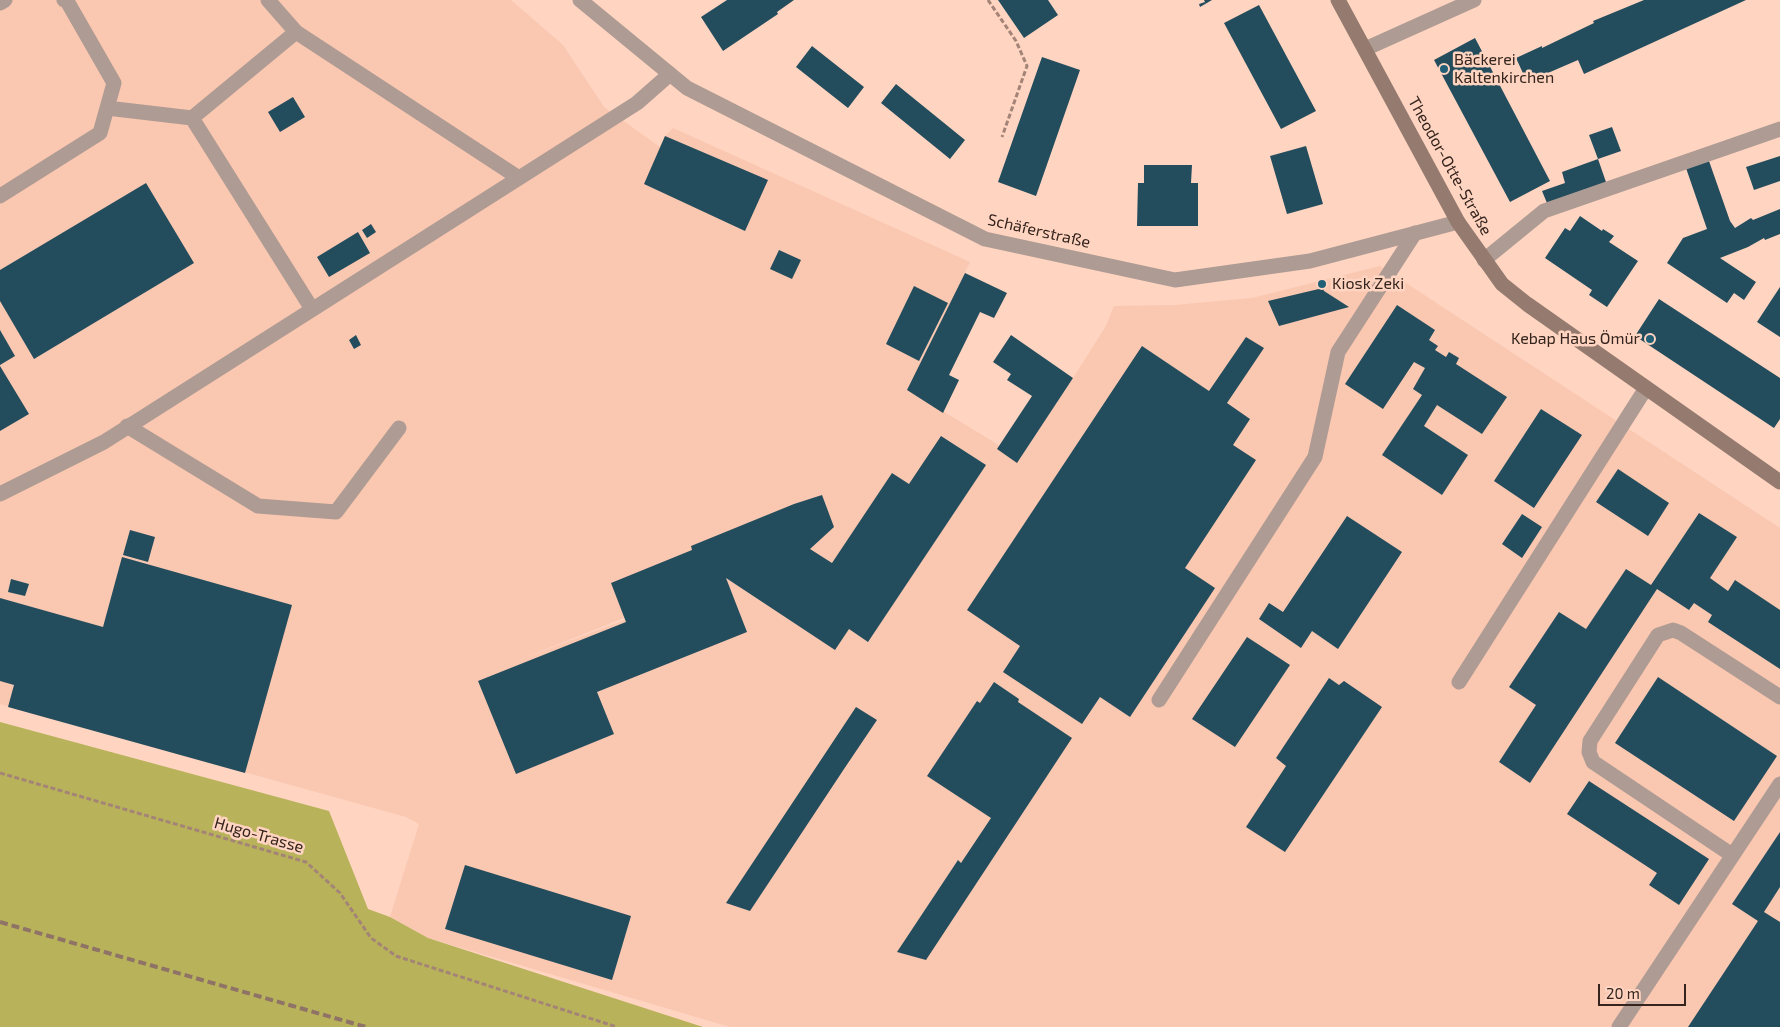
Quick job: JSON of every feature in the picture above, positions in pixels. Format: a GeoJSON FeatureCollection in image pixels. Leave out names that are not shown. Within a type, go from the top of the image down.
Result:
{"type":"FeatureCollection","features":[{"type":"Feature","properties":{"kind":"street"},"geometry":{"type":"LineString","coordinates":[[0,3],[5,0]]}},
{"type":"Feature","properties":{"kind":"street"},"geometry":{"type":"LineString","coordinates":[[0,196],[100,133],[114,83],[64,0]]}},
{"type":"Feature","properties":{"kind":"street"},"geometry":{"type":"LineString","coordinates":[[268,0],[296,32],[518,178]]}},
{"type":"Feature","properties":{"kind":"street","name":"Schäferstraße"},"geometry":{"type":"LineString","coordinates":[[580,0],[687,88],[985,239],[1175,280],[1310,261],[1458,222]]}},
{"type":"Feature","properties":{"kind":"street","name":"Theodor-Otte-Straße"},"geometry":{"type":"LineString","coordinates":[[1338,0],[1458,222],[1502,284],[1527,304],[1780,482]]}},
{"type":"Feature","properties":{"kind":"street"},"geometry":{"type":"LineString","coordinates":[[1365,49],[1474,0]]}},
{"type":"Feature","properties":{"kind":"street"},"geometry":{"type":"LineString","coordinates":[[107,108],[192,118],[296,32]]}},
{"type":"Feature","properties":{"kind":"street"},"geometry":{"type":"LineString","coordinates":[[0,494],[104,442],[637,103],[670,74]]}},
{"type":"Feature","properties":{"kind":"street"},"geometry":{"type":"LineString","coordinates":[[192,118],[312,309]]}},
{"type":"Feature","properties":{"kind":"street"},"geometry":{"type":"LineString","coordinates":[[1484,260],[1544,212],[1780,129]]}},
{"type":"Feature","properties":{"kind":"street"},"geometry":{"type":"LineString","coordinates":[[1159,700],[1315,457],[1338,352],[1415,233]]}},
{"type":"Feature","properties":{"kind":"street"},"geometry":{"type":"LineString","coordinates":[[1459,682],[1646,388]]}},
{"type":"Feature","properties":{"kind":"street"},"geometry":{"type":"LineString","coordinates":[[127,426],[258,506],[336,512],[399,428]]}},
{"type":"Feature","properties":{"kind":"street"},"geometry":{"type":"LineString","coordinates":[[1732,855],[1593,762],[1589,752],[1590,741],[1658,635],[1665,631],[1682,633],[1780,697]]}},
{"type":"Feature","properties":{"kind":"street"},"geometry":{"type":"LineString","coordinates":[[1619,1027],[1780,784]]}},
{"type":"Feature","properties":{"kind":"path"},"geometry":{"type":"LineString","coordinates":[[988,0],[1016,41],[1027,66],[1002,137]]}},
{"type":"Feature","properties":{"kind":"path","name":"Hugo-Trasse"},"geometry":{"type":"LineString","coordinates":[[0,773],[306,862],[340,893],[371,938],[396,956],[617,1027]]}},
{"type":"Feature","properties":{"kind":"shaded area"},"geometry":{"type":"Polygon","coordinates":[[[0,0],[511,0],[563,45],[604,107],[660,147],[665,136],[673,128],[970,262],[908,390],[1020,458],[1106,326],[1114,306],[1175,305],[1252,298],[1380,266],[1780,528],[1780,1027],[730,1027],[428,938],[390,917],[419,824],[406,817],[0,704],[0,0]],[[806,545],[509,664],[810,549],[806,545]]]}},
{"type":"Feature","properties":{"kind":"shaded area"},"geometry":{"type":"Polygon","coordinates":[[[0,722],[329,811],[368,909],[390,917],[428,938],[703,1027],[0,1027],[0,722]]]}},
{"type":"Feature","properties":{"kind":"building"},"geometry":{"type":"Polygon","coordinates":[[[727,0],[794,0],[777,12],[778,14],[723,51],[701,17],[727,0]]]}},
{"type":"Feature","properties":{"kind":"building"},"geometry":{"type":"Polygon","coordinates":[[[998,0],[1048,0],[1058,15],[1024,38],[998,0]]]}},
{"type":"Feature","properties":{"kind":"building"},"geometry":{"type":"Polygon","coordinates":[[[1204,0],[1212,0],[1200,7],[1199,4],[1205,2],[1204,0]]]}},
{"type":"Feature","properties":{"kind":"building"},"geometry":{"type":"Polygon","coordinates":[[[1644,0],[1746,0],[1584,74],[1578,60],[1527,82],[1516,58],[1542,46],[1542,48],[1594,23],[1593,21],[1644,0]]]}},
{"type":"Feature","properties":{"kind":"building"},"geometry":{"type":"Polygon","coordinates":[[[1259,5],[1316,111],[1281,129],[1224,23],[1259,5]]]}},
{"type":"Feature","properties":{"kind":"building"},"geometry":{"type":"Polygon","coordinates":[[[1475,38],[1550,181],[1510,202],[1434,60],[1475,38]]]}},
{"type":"Feature","properties":{"kind":"building"},"geometry":{"type":"Polygon","coordinates":[[[812,46],[864,87],[848,108],[796,67],[812,46]]]}},
{"type":"Feature","properties":{"kind":"building"},"geometry":{"type":"Polygon","coordinates":[[[1042,57],[1080,70],[1036,196],[998,182],[1042,57]]]}},
{"type":"Feature","properties":{"kind":"building"},"geometry":{"type":"Polygon","coordinates":[[[896,84],[965,140],[950,159],[881,103],[896,84]]]}},
{"type":"Feature","properties":{"kind":"building"},"geometry":{"type":"Polygon","coordinates":[[[293,97],[305,117],[280,132],[268,112],[293,97]]]}},
{"type":"Feature","properties":{"kind":"building"},"geometry":{"type":"Polygon","coordinates":[[[1612,127],[1621,151],[1598,159],[1589,135],[1612,127]]]}},
{"type":"Feature","properties":{"kind":"building"},"geometry":{"type":"Polygon","coordinates":[[[665,136],[768,180],[745,231],[644,184],[665,136]]]}},
{"type":"Feature","properties":{"kind":"building"},"geometry":{"type":"Polygon","coordinates":[[[1306,146],[1323,204],[1287,214],[1270,156],[1306,146]]]}},
{"type":"Feature","properties":{"kind":"building"},"geometry":{"type":"Polygon","coordinates":[[[1780,156],[1780,181],[1754,190],[1746,167],[1780,156]]]}},
{"type":"Feature","properties":{"kind":"building"},"geometry":{"type":"Polygon","coordinates":[[[1598,159],[1606,182],[1547,203],[1542,191],[1565,183],[1562,172],[1598,159]]]}},
{"type":"Feature","properties":{"kind":"building"},"geometry":{"type":"Polygon","coordinates":[[[1709,161],[1730,221],[1735,228],[1751,218],[1753,220],[1780,209],[1780,234],[1765,240],[1764,238],[1748,247],[1720,258],[1756,282],[1744,300],[1734,293],[1727,303],[1667,263],[1683,238],[1707,229],[1686,168],[1709,161]]]}},
{"type":"Feature","properties":{"kind":"building"},"geometry":{"type":"Polygon","coordinates":[[[1144,165],[1192,165],[1191,183],[1198,183],[1198,226],[1137,226],[1138,183],[1144,183],[1144,165]]]}},
{"type":"Feature","properties":{"kind":"building"},"geometry":{"type":"Polygon","coordinates":[[[146,183],[194,263],[34,359],[0,301],[0,270],[146,183]]]}},
{"type":"Feature","properties":{"kind":"building"},"geometry":{"type":"Polygon","coordinates":[[[1580,216],[1602,231],[1603,229],[1614,236],[1609,242],[1638,261],[1607,307],[1589,295],[1592,290],[1545,258],[1565,228],[1570,231],[1580,216]]]}},
{"type":"Feature","properties":{"kind":"building"},"geometry":{"type":"Polygon","coordinates":[[[371,224],[376,232],[367,238],[362,230],[371,224]]]}},
{"type":"Feature","properties":{"kind":"building"},"geometry":{"type":"Polygon","coordinates":[[[358,232],[370,253],[329,277],[317,257],[358,232]]]}},
{"type":"Feature","properties":{"kind":"building"},"geometry":{"type":"Polygon","coordinates":[[[779,250],[801,260],[792,279],[770,269],[779,250]]]}},
{"type":"Feature","properties":{"kind":"building"},"geometry":{"type":"Polygon","coordinates":[[[965,273],[1007,293],[994,318],[980,312],[949,375],[959,380],[943,413],[907,390],[965,273]]]}},
{"type":"Feature","properties":{"kind":"building"},"geometry":{"type":"Polygon","coordinates":[[[914,286],[948,303],[919,361],[886,344],[914,286]]]}},
{"type":"Feature","properties":{"kind":"building"},"geometry":{"type":"Polygon","coordinates":[[[1780,287],[1780,337],[1757,322],[1780,287]]]}},
{"type":"Feature","properties":{"kind":"building"},"geometry":{"type":"Polygon","coordinates":[[[1323,288],[1324,291],[1349,307],[1279,326],[1268,301],[1323,288]]]}},
{"type":"Feature","properties":{"kind":"building"},"geometry":{"type":"Polygon","coordinates":[[[1659,299],[1780,378],[1780,419],[1774,428],[1635,336],[1659,299]]]}},
{"type":"Feature","properties":{"kind":"building"},"geometry":{"type":"Polygon","coordinates":[[[1397,305],[1435,330],[1429,340],[1438,346],[1435,350],[1446,357],[1449,352],[1459,358],[1456,364],[1507,397],[1482,434],[1437,405],[1424,426],[1468,455],[1442,495],[1382,455],[1422,395],[1413,389],[1425,368],[1414,362],[1383,409],[1345,384],[1397,305]]]}},
{"type":"Feature","properties":{"kind":"building"},"geometry":{"type":"Polygon","coordinates":[[[0,330],[15,356],[0,365],[0,330]]]}},
{"type":"Feature","properties":{"kind":"building"},"geometry":{"type":"Polygon","coordinates":[[[356,335],[361,345],[354,349],[349,340],[356,335]]]}},
{"type":"Feature","properties":{"kind":"building"},"geometry":{"type":"Polygon","coordinates":[[[1011,335],[1073,378],[1017,463],[997,449],[1032,396],[1007,380],[1011,374],[993,362],[1011,335]]]}},
{"type":"Feature","properties":{"kind":"building"},"geometry":{"type":"Polygon","coordinates":[[[1246,337],[1264,348],[1227,403],[1250,419],[1233,445],[1256,460],[1185,568],[1215,588],[1130,717],[1100,697],[1082,724],[1003,672],[1020,646],[967,610],[1142,346],[1209,391],[1246,337]]]}},
{"type":"Feature","properties":{"kind":"building"},"geometry":{"type":"Polygon","coordinates":[[[0,366],[29,414],[0,431],[0,366]]]}},
{"type":"Feature","properties":{"kind":"building"},"geometry":{"type":"Polygon","coordinates":[[[1541,409],[1582,435],[1534,508],[1494,481],[1541,409]]]}},
{"type":"Feature","properties":{"kind":"building"},"geometry":{"type":"Polygon","coordinates":[[[941,436],[986,465],[868,642],[849,629],[835,650],[726,578],[747,632],[597,692],[614,734],[516,774],[478,681],[626,622],[611,583],[692,550],[691,546],[794,504],[822,495],[834,527],[810,549],[832,563],[892,473],[909,484],[941,436]]]}},
{"type":"Feature","properties":{"kind":"building"},"geometry":{"type":"Polygon","coordinates":[[[1618,469],[1669,503],[1648,536],[1596,502],[1618,469]]]}},
{"type":"Feature","properties":{"kind":"building"},"geometry":{"type":"Polygon","coordinates":[[[1699,513],[1737,537],[1710,578],[1728,591],[1735,580],[1780,610],[1780,669],[1708,622],[1712,615],[1694,603],[1689,610],[1657,589],[1530,783],[1499,762],[1536,705],[1509,687],[1559,612],[1586,629],[1626,569],[1651,585],[1699,513]]]}},
{"type":"Feature","properties":{"kind":"building"},"geometry":{"type":"Polygon","coordinates":[[[1522,514],[1542,527],[1522,558],[1502,544],[1522,514]]]}},
{"type":"Feature","properties":{"kind":"building"},"geometry":{"type":"Polygon","coordinates":[[[1347,516],[1402,552],[1338,649],[1312,631],[1301,648],[1259,619],[1269,603],[1283,612],[1347,516]]]}},
{"type":"Feature","properties":{"kind":"building"},"geometry":{"type":"Polygon","coordinates":[[[130,530],[155,537],[148,562],[123,555],[130,530]]]}},
{"type":"Feature","properties":{"kind":"building"},"geometry":{"type":"Polygon","coordinates":[[[122,557],[292,605],[245,773],[8,707],[14,685],[0,681],[0,598],[103,627],[122,557]]]}},
{"type":"Feature","properties":{"kind":"building"},"geometry":{"type":"Polygon","coordinates":[[[11,579],[29,584],[25,596],[8,592],[11,579]]]}},
{"type":"Feature","properties":{"kind":"building"},"geometry":{"type":"Polygon","coordinates":[[[1247,637],[1290,665],[1235,747],[1192,719],[1247,637]]]}},
{"type":"Feature","properties":{"kind":"building"},"geometry":{"type":"Polygon","coordinates":[[[1658,677],[1777,756],[1734,821],[1615,743],[1658,677]]]}},
{"type":"Feature","properties":{"kind":"building"},"geometry":{"type":"Polygon","coordinates":[[[1329,678],[1339,685],[1344,681],[1382,707],[1285,852],[1246,827],[1286,766],[1276,758],[1329,678]]]}},
{"type":"Feature","properties":{"kind":"building"},"geometry":{"type":"Polygon","coordinates":[[[994,682],[1019,699],[1018,702],[1072,738],[926,960],[897,952],[958,860],[961,863],[991,818],[927,776],[977,701],[980,703],[994,682]]]}},
{"type":"Feature","properties":{"kind":"building"},"geometry":{"type":"Polygon","coordinates":[[[856,707],[877,720],[750,911],[726,903],[856,707]]]}},
{"type":"Feature","properties":{"kind":"building"},"geometry":{"type":"Polygon","coordinates":[[[1589,781],[1709,859],[1679,905],[1649,885],[1657,873],[1567,814],[1589,781]]]}},
{"type":"Feature","properties":{"kind":"building"},"geometry":{"type":"Polygon","coordinates":[[[1780,832],[1780,887],[1764,912],[1780,922],[1780,1027],[1688,1027],[1758,921],[1732,904],[1780,832]]]}},
{"type":"Feature","properties":{"kind":"building"},"geometry":{"type":"Polygon","coordinates":[[[465,865],[631,916],[612,980],[445,929],[465,865]]]}},
{"type":"Feature","properties":{"kind":"railway"},"geometry":{"type":"LineString","coordinates":[[0,922],[366,1027]]}},
{"type":"Feature","properties":{"kind":"place","name":"Bäckerei Kaltenkirchen"},"geometry":{"type":"Point","coordinates":[1444,69]}},
{"type":"Feature","properties":{"kind":"place","name":"Kiosk Zeki"},"geometry":{"type":"Point","coordinates":[1322,284]}},
{"type":"Feature","properties":{"kind":"place","name":"Kebap Haus Ömür"},"geometry":{"type":"Point","coordinates":[1650,339]}}]}
